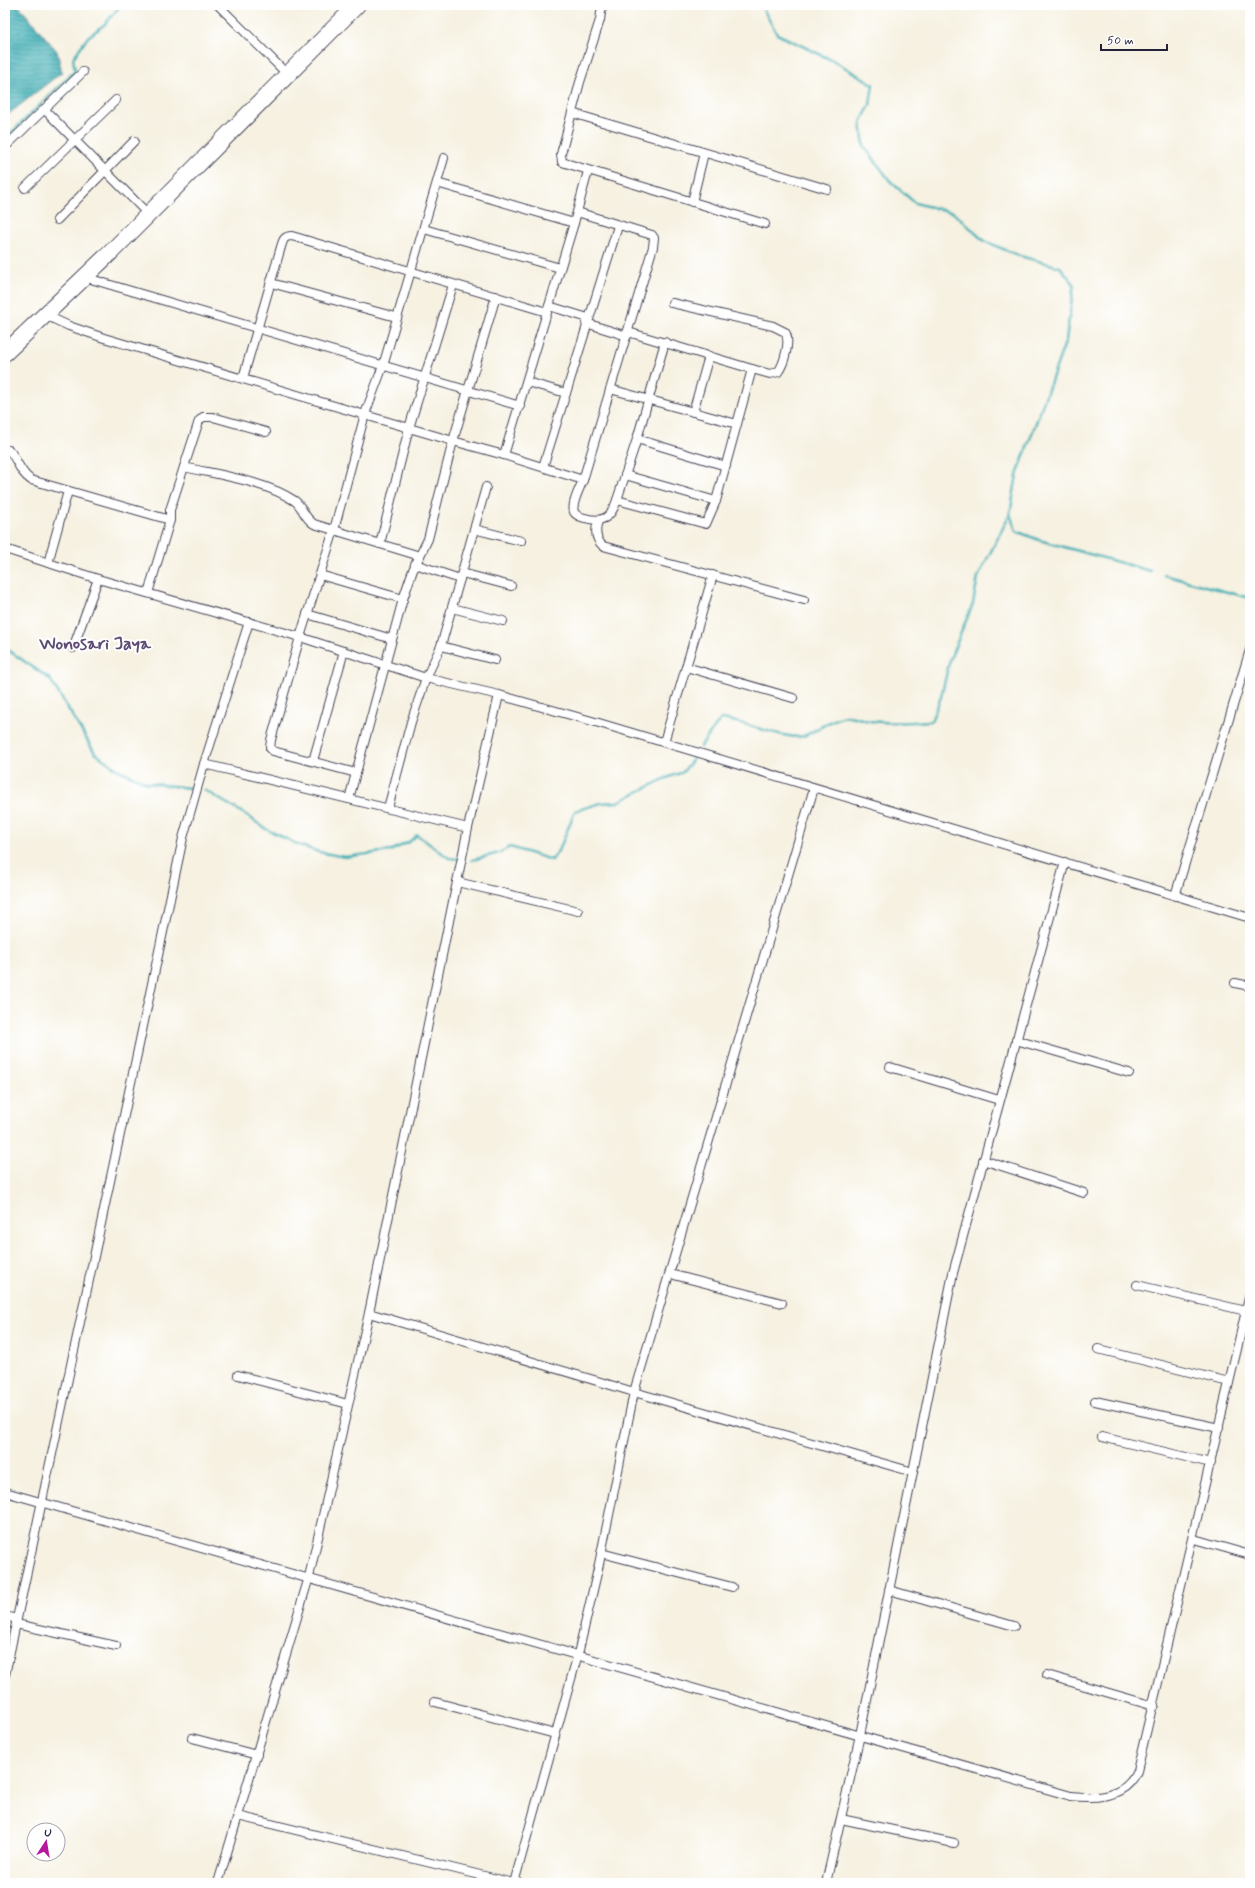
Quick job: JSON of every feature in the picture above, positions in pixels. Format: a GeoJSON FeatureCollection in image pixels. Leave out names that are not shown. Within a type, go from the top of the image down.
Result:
{"type":"FeatureCollection","features":[{"type":"Feature","properties":{"kind":"highway"},"geometry":{"type":"LineString","coordinates":[[5,341],[105,246],[231,116],[282,69],[345,5]]}},
{"type":"Feature","properties":{"kind":"highway"},"geometry":{"type":"LineString","coordinates":[[5,353],[86,276],[357,5]]}},
{"type":"Feature","properties":{"kind":"street"},"geometry":{"type":"LineString","coordinates":[[218,5],[282,69]]}},
{"type":"Feature","properties":{"kind":"street"},"geometry":{"type":"LineString","coordinates":[[602,5],[600,20],[572,113],[561,158],[565,164],[765,224]]}},
{"type":"Feature","properties":{"kind":"street"},"geometry":{"type":"LineString","coordinates":[[5,147],[83,72]]}},
{"type":"Feature","properties":{"kind":"street"},"geometry":{"type":"LineString","coordinates":[[25,188],[116,100]]}},
{"type":"Feature","properties":{"kind":"street"},"geometry":{"type":"LineString","coordinates":[[44,110],[142,208]]}},
{"type":"Feature","properties":{"kind":"street"},"geometry":{"type":"LineString","coordinates":[[572,113],[827,189]]}},
{"type":"Feature","properties":{"kind":"street"},"geometry":{"type":"LineString","coordinates":[[57,220],[134,141]]}},
{"type":"Feature","properties":{"kind":"street"},"geometry":{"type":"LineString","coordinates":[[692,202],[704,153]]}},
{"type":"Feature","properties":{"kind":"street"},"geometry":{"type":"LineString","coordinates":[[356,773],[273,751],[270,744],[300,637],[334,530],[365,414],[383,366],[396,317],[444,158]]}},
{"type":"Feature","properties":{"kind":"street"},"geometry":{"type":"LineString","coordinates":[[504,455],[520,406],[588,171]]}},
{"type":"Feature","properties":{"kind":"street"},"geometry":{"type":"LineString","coordinates":[[437,183],[574,223]]}},
{"type":"Feature","properties":{"kind":"street"},"geometry":{"type":"LineString","coordinates":[[577,212],[618,226],[649,234],[654,238],[653,247],[574,506],[574,512],[577,516],[598,521],[611,514],[617,500],[649,401],[665,342]]}},
{"type":"Feature","properties":{"kind":"street"},"geometry":{"type":"LineString","coordinates":[[543,467],[587,320],[618,226]]}},
{"type":"Feature","properties":{"kind":"street"},"geometry":{"type":"LineString","coordinates":[[424,228],[560,268]]}},
{"type":"Feature","properties":{"kind":"street"},"geometry":{"type":"LineString","coordinates":[[243,378],[283,241],[287,236],[300,238],[453,285],[587,320],[627,334],[665,342],[770,374],[778,372],[787,344],[788,338],[785,332],[772,326],[672,303]]}},
{"type":"Feature","properties":{"kind":"street"},"geometry":{"type":"LineString","coordinates":[[86,276],[94,280],[257,330],[520,406]]}},
{"type":"Feature","properties":{"kind":"street"},"geometry":{"type":"LineString","coordinates":[[271,283],[396,317]]}},
{"type":"Feature","properties":{"kind":"street"},"geometry":{"type":"LineString","coordinates":[[380,544],[410,428],[453,285]]}},
{"type":"Feature","properties":{"kind":"street"},"geometry":{"type":"LineString","coordinates":[[348,799],[384,664],[415,564],[428,539],[453,441],[496,296]]}},
{"type":"Feature","properties":{"kind":"street"},"geometry":{"type":"LineString","coordinates":[[45,315],[69,326],[104,338],[504,455],[583,480]]}},
{"type":"Feature","properties":{"kind":"street"},"geometry":{"type":"LineString","coordinates":[[693,412],[709,356]]}},
{"type":"Feature","properties":{"kind":"street"},"geometry":{"type":"LineString","coordinates":[[617,500],[704,524],[708,522],[716,501],[752,369]]}},
{"type":"Feature","properties":{"kind":"street"},"geometry":{"type":"LineString","coordinates":[[527,382],[566,393]]}},
{"type":"Feature","properties":{"kind":"street"},"geometry":{"type":"LineString","coordinates":[[610,389],[649,401],[737,424]]}},
{"type":"Feature","properties":{"kind":"street"},"geometry":{"type":"LineString","coordinates":[[148,593],[170,520],[170,510],[203,417],[212,417],[266,432]]}},
{"type":"Feature","properties":{"kind":"street"},"geometry":{"type":"LineString","coordinates":[[637,439],[726,466]]}},
{"type":"Feature","properties":{"kind":"street"},"geometry":{"type":"LineString","coordinates":[[9,450],[14,455],[24,475],[31,480],[170,520]]}},
{"type":"Feature","properties":{"kind":"street"},"geometry":{"type":"LineString","coordinates":[[184,467],[232,478],[272,490],[297,503],[306,519],[314,524],[420,556]]}},
{"type":"Feature","properties":{"kind":"street"},"geometry":{"type":"LineString","coordinates":[[625,475],[716,501]]}},
{"type":"Feature","properties":{"kind":"street"},"geometry":{"type":"LineString","coordinates":[[388,808],[406,741],[426,678],[441,646],[486,487]]}},
{"type":"Feature","properties":{"kind":"street"},"geometry":{"type":"LineString","coordinates":[[48,563],[68,491]]}},
{"type":"Feature","properties":{"kind":"street"},"geometry":{"type":"LineString","coordinates":[[598,521],[596,535],[598,542],[603,546],[804,600]]}},
{"type":"Feature","properties":{"kind":"street"},"geometry":{"type":"LineString","coordinates":[[474,529],[521,542]]}},
{"type":"Feature","properties":{"kind":"street"},"geometry":{"type":"LineString","coordinates":[[5,551],[300,637],[426,678],[499,695],[664,742],[1250,918]]}},
{"type":"Feature","properties":{"kind":"street"},"geometry":{"type":"LineString","coordinates":[[415,564],[461,576],[511,586]]}},
{"type":"Feature","properties":{"kind":"street"},"geometry":{"type":"LineString","coordinates":[[320,575],[404,599]]}},
{"type":"Feature","properties":{"kind":"street"},"geometry":{"type":"LineString","coordinates":[[664,742],[713,575]]}},
{"type":"Feature","properties":{"kind":"street"},"geometry":{"type":"LineString","coordinates":[[73,648],[98,579]]}},
{"type":"Feature","properties":{"kind":"street"},"geometry":{"type":"LineString","coordinates":[[452,608],[503,621]]}},
{"type":"Feature","properties":{"kind":"street"},"geometry":{"type":"LineString","coordinates":[[307,614],[392,639]]}},
{"type":"Feature","properties":{"kind":"street"},"geometry":{"type":"LineString","coordinates":[[5,1675],[183,838],[204,764],[249,622]]}},
{"type":"Feature","properties":{"kind":"street"},"geometry":{"type":"LineString","coordinates":[[441,646],[496,660]]}},
{"type":"Feature","properties":{"kind":"street"},"geometry":{"type":"LineString","coordinates":[[1175,896],[1250,650]]}},
{"type":"Feature","properties":{"kind":"street"},"geometry":{"type":"LineString","coordinates":[[313,761],[344,651]]}},
{"type":"Feature","properties":{"kind":"street"},"geometry":{"type":"LineString","coordinates":[[686,667],[793,698]]}},
{"type":"Feature","properties":{"kind":"street"},"geometry":{"type":"LineString","coordinates":[[218,1883],[309,1577],[369,1313],[468,828],[499,695]]}},
{"type":"Feature","properties":{"kind":"street"},"geometry":{"type":"LineString","coordinates":[[204,764],[468,828]]}},
{"type":"Feature","properties":{"kind":"street"},"geometry":{"type":"LineString","coordinates":[[238,1816],[514,1883],[578,1654],[601,1553],[634,1392],[814,788]]}},
{"type":"Feature","properties":{"kind":"street"},"geometry":{"type":"LineString","coordinates":[[826,1883],[860,1735],[953,1273],[1065,862]]}},
{"type":"Feature","properties":{"kind":"street"},"geometry":{"type":"LineString","coordinates":[[457,882],[578,911]]}},
{"type":"Feature","properties":{"kind":"street"},"geometry":{"type":"LineString","coordinates":[[1236,983],[1250,986]]}},
{"type":"Feature","properties":{"kind":"street"},"geometry":{"type":"LineString","coordinates":[[1016,1040],[1129,1073]]}},
{"type":"Feature","properties":{"kind":"street"},"geometry":{"type":"LineString","coordinates":[[890,1067],[999,1100]]}},
{"type":"Feature","properties":{"kind":"street"},"geometry":{"type":"LineString","coordinates":[[983,1160],[1084,1192]]}},
{"type":"Feature","properties":{"kind":"street"},"geometry":{"type":"LineString","coordinates":[[670,1274],[782,1303]]}},
{"type":"Feature","properties":{"kind":"street"},"geometry":{"type":"LineString","coordinates":[[1137,1285],[1246,1311]]}},
{"type":"Feature","properties":{"kind":"street"},"geometry":{"type":"LineString","coordinates":[[5,1492],[309,1577],[1071,1796],[1101,1797],[1125,1788],[1135,1777],[1154,1706],[1212,1463],[1250,1294]]}},
{"type":"Feature","properties":{"kind":"street"},"geometry":{"type":"LineString","coordinates":[[369,1313],[634,1392],[913,1472]]}},
{"type":"Feature","properties":{"kind":"street"},"geometry":{"type":"LineString","coordinates":[[1098,1349],[1229,1382]]}},
{"type":"Feature","properties":{"kind":"street"},"geometry":{"type":"LineString","coordinates":[[238,1374],[348,1404]]}},
{"type":"Feature","properties":{"kind":"street"},"geometry":{"type":"LineString","coordinates":[[1095,1401],[1220,1428]]}},
{"type":"Feature","properties":{"kind":"street"},"geometry":{"type":"LineString","coordinates":[[1102,1437],[1212,1463]]}},
{"type":"Feature","properties":{"kind":"street"},"geometry":{"type":"LineString","coordinates":[[1194,1538],[1250,1555]]}},
{"type":"Feature","properties":{"kind":"street"},"geometry":{"type":"LineString","coordinates":[[601,1553],[732,1587]]}},
{"type":"Feature","properties":{"kind":"street"},"geometry":{"type":"LineString","coordinates":[[889,1590],[1014,1626]]}},
{"type":"Feature","properties":{"kind":"street"},"geometry":{"type":"LineString","coordinates":[[5,1616],[16,1621],[116,1646]]}},
{"type":"Feature","properties":{"kind":"street"},"geometry":{"type":"LineString","coordinates":[[1047,1675],[1154,1706]]}},
{"type":"Feature","properties":{"kind":"street"},"geometry":{"type":"LineString","coordinates":[[435,1702],[555,1734]]}},
{"type":"Feature","properties":{"kind":"street"},"geometry":{"type":"LineString","coordinates":[[192,1738],[257,1755]]}},
{"type":"Feature","properties":{"kind":"street"},"geometry":{"type":"LineString","coordinates":[[841,1819],[954,1843]]}},
{"type":"Feature","properties":{"kind":"water"},"geometry":{"type":"Polygon","coordinates":[[[5,5],[18,5],[57,51],[62,72],[5,117],[5,5]]]}},
{"type":"Feature","properties":{"kind":"waterway"},"geometry":{"type":"LineString","coordinates":[[5,139],[75,71],[73,58],[88,37],[105,24],[121,5]]}},
{"type":"Feature","properties":{"kind":"waterway"},"geometry":{"type":"LineString","coordinates":[[761,5],[777,34],[834,61],[873,84],[870,105],[861,122],[864,146],[890,181],[915,203],[954,213],[984,241],[1020,256],[1060,267],[1074,284],[1066,340],[1017,475],[1010,514],[1016,531],[1039,540],[1150,571]]}},
{"type":"Feature","properties":{"kind":"waterway"},"geometry":{"type":"LineString","coordinates":[[700,747],[721,719],[779,734],[799,737],[809,734],[840,717],[846,716],[852,716],[870,721],[885,722],[931,721],[941,697],[950,659],[973,604],[978,577],[1010,514]]}},
{"type":"Feature","properties":{"kind":"waterway"},"geometry":{"type":"LineString","coordinates":[[1164,575],[1250,598]]}},
{"type":"Feature","properties":{"kind":"waterway"},"geometry":{"type":"LineString","coordinates":[[5,648],[50,679],[95,753],[117,769],[147,783],[190,788]]}},
{"type":"Feature","properties":{"kind":"waterway"},"geometry":{"type":"LineString","coordinates":[[472,860],[499,853],[510,847],[552,860],[560,848],[575,811],[601,803],[618,802],[664,779],[683,772],[693,759]]}},
{"type":"Feature","properties":{"kind":"waterway"},"geometry":{"type":"LineString","coordinates":[[204,790],[243,813],[266,829],[301,846],[319,852],[345,857],[390,851],[409,842],[417,835],[449,858],[459,859]]}},
{"type":"Feature","properties":{"kind":"district","name":"Wonosari Jaya"},"geometry":{"type":"Point","coordinates":[95,643]}}]}
